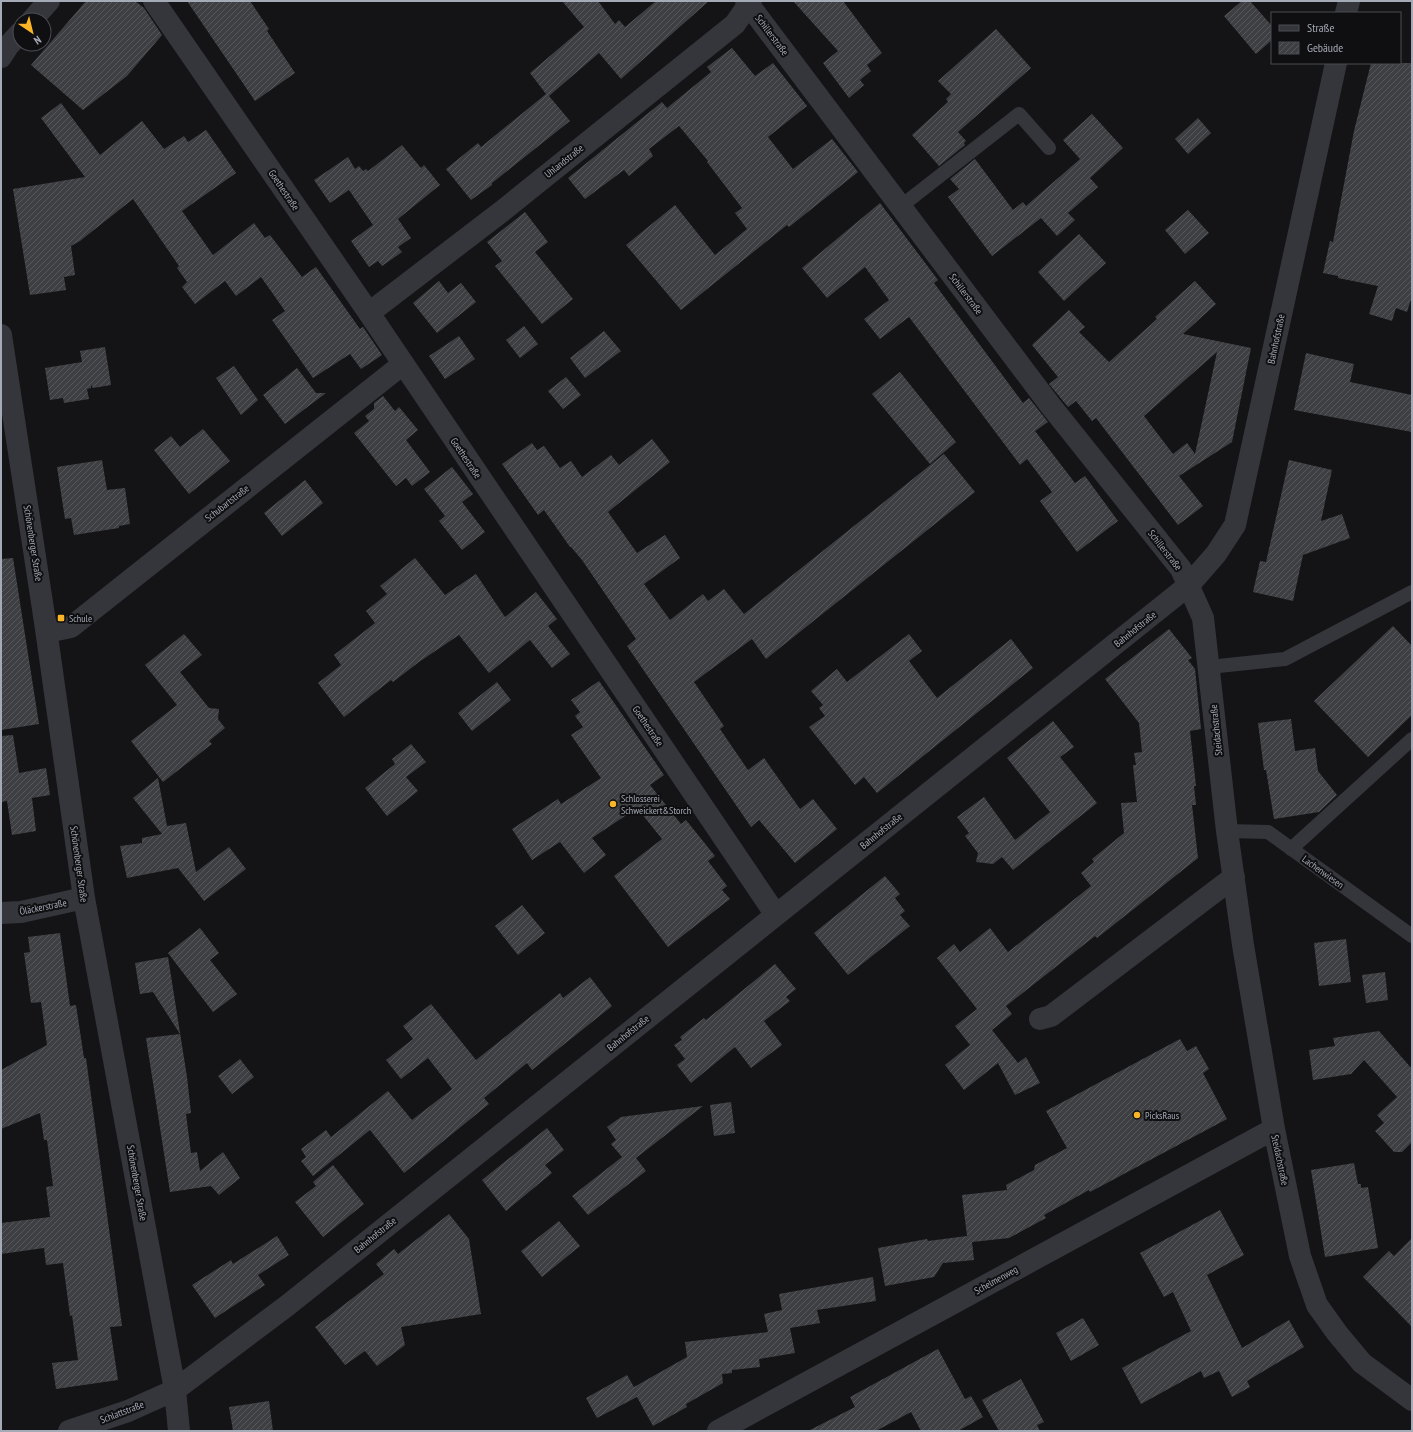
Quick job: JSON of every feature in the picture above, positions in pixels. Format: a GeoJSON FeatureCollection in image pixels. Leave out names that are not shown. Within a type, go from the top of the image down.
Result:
{"type":"FeatureCollection","features":[{"type":"Feature","properties":{"kind":"street"},"geometry":{"type":"LineString","coordinates":[[39,12],[49,1]]}},
{"type":"Feature","properties":{"kind":"street","name":"Goethestraße"},"geometry":{"type":"LineString","coordinates":[[154,1],[369,313],[776,915]]}},
{"type":"Feature","properties":{"kind":"street"},"geometry":{"type":"LineString","coordinates":[[1346,12],[1349,1]]}},
{"type":"Feature","properties":{"kind":"street","name":"Uhlandstraße"},"geometry":{"type":"LineString","coordinates":[[369,313],[501,212],[735,24],[749,2]]}},
{"type":"Feature","properties":{"kind":"street","name":"Schillerstraße"},"geometry":{"type":"LineString","coordinates":[[749,2],[900,207],[1050,405],[1181,569],[1189,585]]}},
{"type":"Feature","properties":{"kind":"street"},"geometry":{"type":"LineString","coordinates":[[1,57],[12,42]]}},
{"type":"Feature","properties":{"kind":"street","name":"Bahnhofstraße"},"geometry":{"type":"LineString","coordinates":[[175,1390],[288,1305],[1189,585],[1216,554],[1235,525],[1336,64]]}},
{"type":"Feature","properties":{"kind":"street","name":"Schönenberger Straße"},"geometry":{"type":"LineString","coordinates":[[1,335],[47,632],[84,898],[175,1390]]}},
{"type":"Feature","properties":{"kind":"street","name":"Schubartstraße"},"geometry":{"type":"LineString","coordinates":[[47,632],[71,627],[403,364]]}},
{"type":"Feature","properties":{"kind":"street","name":"Steidachstraße"},"geometry":{"type":"LineString","coordinates":[[1189,585],[1203,618],[1227,831],[1274,1129],[1300,1256],[1317,1304],[1336,1333],[1362,1363],[1412,1400]]}},
{"type":"Feature","properties":{"kind":"street"},"geometry":{"type":"LineString","coordinates":[[1040,1019],[1051,1016],[1234,877]]}},
{"type":"Feature","properties":{"kind":"street","name":"Öläckerstraße"},"geometry":{"type":"LineString","coordinates":[[11,913],[84,898]]}},
{"type":"Feature","properties":{"kind":"street"},"geometry":{"type":"LineString","coordinates":[[1,929],[11,913]]}},
{"type":"Feature","properties":{"kind":"street","name":"Schelmenweg"},"geometry":{"type":"LineString","coordinates":[[718,1431],[1274,1129]]}},
{"type":"Feature","properties":{"kind":"street"},"geometry":{"type":"LineString","coordinates":[[175,1390],[179,1431]]}},
{"type":"Feature","properties":{"kind":"street","name":"Schlattstraße"},"geometry":{"type":"LineString","coordinates":[[69,1431],[128,1411],[175,1390]]}},
{"type":"Feature","properties":{"kind":"lane"},"geometry":{"type":"LineString","coordinates":[[900,207],[1019,114],[1049,148]]}},
{"type":"Feature","properties":{"kind":"lane"},"geometry":{"type":"LineString","coordinates":[[1209,667],[1285,659],[1412,592]]}},
{"type":"Feature","properties":{"kind":"lane"},"geometry":{"type":"LineString","coordinates":[[1291,849],[1412,739]]}},
{"type":"Feature","properties":{"kind":"lane","name":"Lachenwiesen"},"geometry":{"type":"LineString","coordinates":[[1227,831],[1268,832],[1412,936]]}},
{"type":"Feature","properties":{"kind":"building"},"geometry":{"type":"Polygon","coordinates":[[[86,1],[135,1],[144,8],[162,35],[127,76],[83,110],[31,65],[42,52],[52,52],[52,41],[86,1]]]}},
{"type":"Feature","properties":{"kind":"building"},"geometry":{"type":"Polygon","coordinates":[[[187,1],[250,1],[269,29],[267,31],[295,73],[255,101],[187,1]]]}},
{"type":"Feature","properties":{"kind":"building"},"geometry":{"type":"Polygon","coordinates":[[[562,1],[598,1],[615,24],[619,20],[625,27],[656,1],[709,1],[621,79],[599,53],[549,96],[570,121],[492,183],[492,185],[471,200],[446,169],[478,143],[481,147],[546,94],[530,73],[584,27],[562,1]]]}},
{"type":"Feature","properties":{"kind":"building"},"geometry":{"type":"Polygon","coordinates":[[[793,1],[843,1],[882,53],[867,65],[871,71],[860,80],[864,85],[849,98],[823,63],[838,51],[793,1]]]}},
{"type":"Feature","properties":{"kind":"building"},"geometry":{"type":"Polygon","coordinates":[[[1242,1],[1250,1],[1271,25],[1271,41],[1256,54],[1224,16],[1242,1]]]}},
{"type":"Feature","properties":{"kind":"building"},"geometry":{"type":"Polygon","coordinates":[[[996,29],[1031,68],[958,132],[966,141],[964,143],[965,145],[939,166],[912,135],[948,102],[946,99],[951,94],[938,81],[996,29]]]}},
{"type":"Feature","properties":{"kind":"building"},"geometry":{"type":"Polygon","coordinates":[[[732,48],[755,76],[773,63],[807,106],[768,137],[793,169],[832,139],[858,172],[789,227],[787,225],[681,310],[626,245],[675,205],[715,255],[747,229],[735,213],[742,208],[707,162],[708,161],[679,126],[649,149],[653,156],[629,176],[624,170],[585,199],[568,178],[662,102],[667,108],[711,72],[707,67],[732,48]]]}},
{"type":"Feature","properties":{"kind":"building"},"geometry":{"type":"Polygon","coordinates":[[[1412,63],[1412,296],[1407,312],[1396,308],[1392,321],[1369,314],[1378,286],[1338,278],[1338,276],[1323,273],[1330,241],[1333,242],[1354,131],[1371,64],[1412,63]]]}},
{"type":"Feature","properties":{"kind":"building"},"geometry":{"type":"Polygon","coordinates":[[[61,103],[100,155],[142,121],[164,149],[184,136],[188,142],[206,130],[236,173],[182,211],[213,255],[254,223],[265,238],[270,235],[302,277],[316,267],[360,329],[363,327],[382,355],[361,369],[350,354],[313,378],[272,320],[285,311],[261,277],[236,296],[225,281],[195,304],[182,287],[187,282],[177,268],[179,266],[133,199],[80,241],[71,246],[75,275],[64,277],[66,290],[30,295],[13,189],[85,177],[41,118],[61,103]]]}},
{"type":"Feature","properties":{"kind":"building"},"geometry":{"type":"Polygon","coordinates":[[[1092,114],[1123,148],[1090,178],[1098,187],[1068,213],[1075,220],[1057,236],[1041,218],[992,256],[948,197],[959,189],[950,179],[975,159],[1013,210],[1023,202],[1026,206],[1080,159],[1063,140],[1092,114]]]}},
{"type":"Feature","properties":{"kind":"building"},"geometry":{"type":"Polygon","coordinates":[[[1198,118],[1211,133],[1188,154],[1175,139],[1198,118]]]}},
{"type":"Feature","properties":{"kind":"building"},"geometry":{"type":"Polygon","coordinates":[[[402,145],[421,168],[424,165],[440,185],[398,219],[411,238],[398,247],[402,252],[382,266],[378,261],[369,267],[351,241],[373,225],[349,190],[330,203],[314,180],[348,157],[355,169],[359,166],[363,171],[366,169],[368,171],[402,145]]]}},
{"type":"Feature","properties":{"kind":"building"},"geometry":{"type":"Polygon","coordinates":[[[880,203],[938,280],[934,283],[1023,403],[1029,398],[1048,422],[1035,431],[1075,483],[1085,476],[1118,521],[1077,552],[1040,501],[1052,492],[1027,459],[1020,465],[909,317],[880,339],[864,319],[889,300],[865,267],[827,298],[802,268],[880,203]]]}},
{"type":"Feature","properties":{"kind":"building"},"geometry":{"type":"Polygon","coordinates":[[[1188,210],[1209,233],[1185,254],[1165,230],[1188,210]]]}},
{"type":"Feature","properties":{"kind":"building"},"geometry":{"type":"Polygon","coordinates":[[[525,212],[548,242],[535,252],[573,299],[542,324],[495,266],[502,261],[487,242],[525,212]]]}},
{"type":"Feature","properties":{"kind":"building"},"geometry":{"type":"Polygon","coordinates":[[[1079,234],[1106,263],[1064,301],[1038,272],[1079,234]]]}},
{"type":"Feature","properties":{"kind":"building"},"geometry":{"type":"Polygon","coordinates":[[[439,281],[448,293],[461,283],[476,302],[437,333],[413,303],[439,281]]]}},
{"type":"Feature","properties":{"kind":"building"},"geometry":{"type":"Polygon","coordinates":[[[1195,281],[1216,304],[1183,334],[1251,348],[1232,442],[1179,476],[1203,506],[1178,525],[1096,418],[1092,421],[1076,401],[1068,407],[1049,384],[1058,377],[1032,345],[1069,310],[1085,327],[1079,332],[1109,362],[1157,319],[1155,317],[1195,281]],[[1217,352],[1144,416],[1173,454],[1187,443],[1195,454],[1217,352]]]}},
{"type":"Feature","properties":{"kind":"building"},"geometry":{"type":"Polygon","coordinates":[[[524,326],[538,344],[520,358],[506,340],[524,326]]]}},
{"type":"Feature","properties":{"kind":"building"},"geometry":{"type":"Polygon","coordinates":[[[604,331],[621,351],[585,378],[570,358],[604,331]]]}},
{"type":"Feature","properties":{"kind":"building"},"geometry":{"type":"Polygon","coordinates":[[[459,336],[475,359],[445,379],[429,356],[459,336]]]}},
{"type":"Feature","properties":{"kind":"building"},"geometry":{"type":"Polygon","coordinates":[[[105,347],[111,385],[93,388],[91,385],[91,388],[87,389],[89,399],[64,403],[63,398],[50,400],[45,368],[82,362],[80,351],[105,347]]]}},
{"type":"Feature","properties":{"kind":"building"},"geometry":{"type":"Polygon","coordinates":[[[1306,353],[1354,364],[1350,382],[1412,395],[1412,432],[1294,410],[1306,353]]]}},
{"type":"Feature","properties":{"kind":"building"},"geometry":{"type":"Polygon","coordinates":[[[234,366],[258,400],[241,415],[216,378],[234,366]]]}},
{"type":"Feature","properties":{"kind":"building"},"geometry":{"type":"Polygon","coordinates":[[[297,368],[316,393],[326,393],[285,424],[263,395],[297,368]]]}},
{"type":"Feature","properties":{"kind":"building"},"geometry":{"type":"Polygon","coordinates":[[[900,372],[956,442],[930,464],[872,394],[900,372]]]}},
{"type":"Feature","properties":{"kind":"building"},"geometry":{"type":"Polygon","coordinates":[[[566,377],[581,395],[563,409],[548,391],[566,377]]]}},
{"type":"Feature","properties":{"kind":"building"},"geometry":{"type":"Polygon","coordinates":[[[383,396],[395,411],[399,407],[418,430],[406,440],[430,472],[412,486],[406,478],[396,486],[354,433],[369,421],[365,416],[374,409],[374,403],[383,396]]]}},
{"type":"Feature","properties":{"kind":"building"},"geometry":{"type":"Polygon","coordinates":[[[203,429],[230,461],[189,494],[154,450],[171,436],[180,447],[203,429]]]}},
{"type":"Feature","properties":{"kind":"building"},"geometry":{"type":"Polygon","coordinates":[[[652,439],[670,462],[608,512],[637,553],[665,535],[680,558],[644,584],[670,620],[703,594],[708,601],[724,589],[744,614],[944,454],[975,492],[766,659],[752,639],[694,682],[724,726],[720,729],[748,770],[764,758],[800,809],[813,799],[837,829],[795,863],[759,820],[751,827],[627,646],[636,639],[582,560],[570,547],[544,510],[538,515],[502,464],[532,443],[537,450],[544,446],[560,468],[571,461],[582,477],[611,455],[619,465],[652,439]]]}},
{"type":"Feature","properties":{"kind":"building"},"geometry":{"type":"Polygon","coordinates":[[[102,460],[107,490],[125,488],[130,524],[119,526],[119,528],[74,535],[71,518],[65,519],[57,467],[102,460]]]}},
{"type":"Feature","properties":{"kind":"building"},"geometry":{"type":"Polygon","coordinates":[[[1289,460],[1332,470],[1321,521],[1342,514],[1350,538],[1303,555],[1293,601],[1253,592],[1260,561],[1266,562],[1289,460]]]}},
{"type":"Feature","properties":{"kind":"building"},"geometry":{"type":"Polygon","coordinates":[[[452,467],[473,494],[462,502],[485,532],[462,550],[439,521],[445,516],[424,489],[452,467]]]}},
{"type":"Feature","properties":{"kind":"building"},"geometry":{"type":"Polygon","coordinates":[[[305,480],[323,503],[282,536],[264,513],[305,480]]]}},
{"type":"Feature","properties":{"kind":"building"},"geometry":{"type":"Polygon","coordinates":[[[13,558],[39,724],[1,730],[1,559],[13,558]]]}},
{"type":"Feature","properties":{"kind":"building"},"geometry":{"type":"Polygon","coordinates":[[[415,558],[445,595],[476,574],[505,617],[536,592],[557,619],[548,626],[570,654],[552,668],[530,640],[489,673],[459,635],[419,662],[393,682],[391,680],[344,717],[318,683],[341,665],[334,655],[375,623],[366,611],[387,594],[380,586],[415,558]]]}},
{"type":"Feature","properties":{"kind":"building"},"geometry":{"type":"Polygon","coordinates":[[[1393,626],[1412,646],[1412,715],[1368,757],[1314,701],[1393,626]]]}},
{"type":"Feature","properties":{"kind":"building"},"geometry":{"type":"Polygon","coordinates":[[[1169,629],[1192,658],[1188,660],[1195,669],[1201,729],[1190,731],[1196,786],[1194,786],[1196,805],[1192,805],[1198,858],[1097,938],[1095,936],[1006,1006],[1012,1014],[992,1030],[1018,1063],[1026,1057],[1040,1083],[1015,1095],[998,1063],[964,1090],[945,1065],[970,1045],[955,1026],[977,1009],[937,958],[954,944],[960,952],[990,928],[1008,952],[1091,886],[1081,873],[1094,862],[1092,859],[1124,833],[1121,803],[1137,802],[1133,765],[1136,765],[1134,753],[1142,752],[1139,723],[1105,679],[1169,629]]]}},
{"type":"Feature","properties":{"kind":"building"},"geometry":{"type":"Polygon","coordinates":[[[184,634],[202,655],[180,672],[209,708],[219,709],[218,719],[225,728],[209,741],[212,744],[163,782],[131,741],[177,705],[145,665],[184,634]]]}},
{"type":"Feature","properties":{"kind":"building"},"geometry":{"type":"Polygon","coordinates":[[[909,634],[922,651],[909,661],[937,698],[1011,639],[1033,668],[877,793],[864,777],[855,785],[809,727],[825,716],[819,708],[823,705],[811,691],[837,669],[847,682],[909,634]]]}},
{"type":"Feature","properties":{"kind":"building"},"geometry":{"type":"Polygon","coordinates":[[[599,681],[664,775],[650,785],[681,824],[686,820],[715,856],[708,861],[727,886],[722,890],[730,899],[668,947],[614,876],[662,839],[637,808],[592,838],[606,855],[584,873],[560,842],[532,860],[512,829],[558,799],[561,804],[601,778],[571,735],[583,727],[575,716],[580,712],[571,700],[599,681]]]}},
{"type":"Feature","properties":{"kind":"building"},"geometry":{"type":"Polygon","coordinates":[[[497,682],[511,700],[472,731],[458,713],[497,682]]]}},
{"type":"Feature","properties":{"kind":"building"},"geometry":{"type":"Polygon","coordinates":[[[1291,719],[1295,751],[1315,748],[1318,771],[1337,795],[1319,812],[1274,819],[1266,770],[1264,770],[1258,723],[1291,719]]]}},
{"type":"Feature","properties":{"kind":"building"},"geometry":{"type":"Polygon","coordinates":[[[1053,721],[1074,747],[1060,757],[1097,803],[1013,870],[1002,857],[993,864],[976,862],[978,853],[965,836],[969,833],[957,817],[984,797],[1015,840],[1050,812],[1007,758],[1053,721]]]}},
{"type":"Feature","properties":{"kind":"building"},"geometry":{"type":"Polygon","coordinates":[[[13,735],[19,773],[46,768],[50,795],[32,798],[36,831],[12,835],[7,801],[1,802],[1,736],[13,735]]]}},
{"type":"Feature","properties":{"kind":"building"},"geometry":{"type":"Polygon","coordinates":[[[411,744],[426,762],[406,777],[418,791],[387,816],[365,788],[395,764],[392,759],[411,744]]]}},
{"type":"Feature","properties":{"kind":"building"},"geometry":{"type":"Polygon","coordinates":[[[158,778],[167,826],[186,823],[196,872],[229,847],[246,869],[204,901],[178,868],[127,878],[120,846],[142,843],[142,838],[162,834],[133,798],[158,778]]]}},
{"type":"Feature","properties":{"kind":"building"},"geometry":{"type":"Polygon","coordinates":[[[885,876],[900,894],[895,898],[905,911],[900,915],[910,926],[848,975],[814,933],[885,876]]]}},
{"type":"Feature","properties":{"kind":"building"},"geometry":{"type":"Polygon","coordinates":[[[522,905],[545,933],[518,955],[495,926],[522,905]]]}},
{"type":"Feature","properties":{"kind":"building"},"geometry":{"type":"Polygon","coordinates":[[[200,928],[219,953],[210,960],[237,994],[213,1012],[168,953],[200,928]]]}},
{"type":"Feature","properties":{"kind":"building"},"geometry":{"type":"Polygon","coordinates":[[[60,933],[70,1006],[76,1005],[84,1058],[86,1058],[122,1326],[110,1327],[118,1380],[56,1389],[52,1363],[78,1360],[63,1263],[46,1265],[44,1248],[1,1254],[1,1223],[50,1217],[46,1187],[53,1186],[47,1140],[44,1140],[40,1113],[1,1129],[1,1070],[47,1045],[41,1002],[31,1003],[24,953],[30,952],[28,937],[60,933]]]}},
{"type":"Feature","properties":{"kind":"building"},"geometry":{"type":"Polygon","coordinates":[[[1346,939],[1351,982],[1319,986],[1314,943],[1346,939]]]}},
{"type":"Feature","properties":{"kind":"building"},"geometry":{"type":"Polygon","coordinates":[[[168,957],[187,1077],[191,1113],[186,1114],[191,1153],[197,1152],[200,1171],[223,1152],[240,1178],[219,1195],[211,1186],[170,1192],[146,1038],[180,1034],[153,992],[140,994],[135,963],[168,957]]]}},
{"type":"Feature","properties":{"kind":"building"},"geometry":{"type":"Polygon","coordinates":[[[775,964],[796,989],[786,997],[790,1001],[764,1021],[782,1045],[751,1068],[735,1047],[691,1083],[677,1065],[685,1059],[674,1045],[682,1040],[680,1037],[704,1018],[706,1020],[775,964]]]}},
{"type":"Feature","properties":{"kind":"building"},"geometry":{"type":"Polygon","coordinates":[[[1385,972],[1388,1000],[1366,1003],[1362,975],[1385,972]]]}},
{"type":"Feature","properties":{"kind":"building"},"geometry":{"type":"Polygon","coordinates":[[[590,977],[612,1006],[532,1070],[527,1063],[484,1098],[489,1104],[404,1173],[370,1130],[313,1176],[301,1161],[306,1157],[301,1149],[326,1130],[331,1137],[388,1091],[412,1120],[452,1089],[428,1058],[401,1079],[386,1060],[413,1039],[403,1026],[431,1004],[476,1060],[560,993],[563,998],[590,977]]]}},
{"type":"Feature","properties":{"kind":"building"},"geometry":{"type":"Polygon","coordinates":[[[1379,1031],[1412,1069],[1412,1142],[1402,1152],[1394,1152],[1375,1131],[1384,1123],[1377,1115],[1397,1097],[1364,1060],[1351,1074],[1313,1080],[1309,1050],[1335,1046],[1333,1038],[1379,1031]]]}},
{"type":"Feature","properties":{"kind":"building","name":"PicksRaus"},"geometry":{"type":"Polygon","coordinates":[[[1180,1039],[1187,1051],[1196,1046],[1209,1069],[1203,1073],[1227,1119],[1090,1192],[1089,1190],[1044,1215],[1046,1218],[1009,1238],[972,1242],[974,1260],[943,1263],[934,1277],[885,1286],[878,1248],[927,1239],[928,1241],[967,1236],[962,1195],[1007,1190],[1006,1185],[1034,1170],[1035,1165],[1067,1148],[1046,1111],[1180,1039]]]}},
{"type":"Feature","properties":{"kind":"building"},"geometry":{"type":"Polygon","coordinates":[[[240,1059],[254,1077],[232,1094],[218,1076],[240,1059]]]}},
{"type":"Feature","properties":{"kind":"building"},"geometry":{"type":"Polygon","coordinates":[[[731,1102],[735,1133],[714,1136],[710,1105],[731,1102]]]}},
{"type":"Feature","properties":{"kind":"building"},"geometry":{"type":"Polygon","coordinates":[[[703,1106],[636,1158],[646,1171],[588,1215],[572,1196],[622,1157],[611,1144],[616,1140],[607,1127],[621,1117],[703,1106]]]}},
{"type":"Feature","properties":{"kind":"building"},"geometry":{"type":"Polygon","coordinates":[[[547,1128],[564,1150],[545,1165],[552,1173],[506,1211],[482,1180],[547,1128]]]}},
{"type":"Feature","properties":{"kind":"building"},"geometry":{"type":"Polygon","coordinates":[[[1354,1163],[1358,1184],[1361,1184],[1361,1188],[1368,1187],[1378,1248],[1325,1257],[1311,1170],[1354,1163]]]}},
{"type":"Feature","properties":{"kind":"building"},"geometry":{"type":"Polygon","coordinates":[[[333,1165],[364,1204],[323,1237],[295,1202],[316,1186],[313,1182],[333,1165]]]}},
{"type":"Feature","properties":{"kind":"building"},"geometry":{"type":"Polygon","coordinates":[[[1220,1210],[1244,1255],[1207,1275],[1242,1348],[1289,1320],[1304,1347],[1247,1381],[1250,1387],[1232,1397],[1219,1371],[1204,1378],[1201,1371],[1141,1404],[1122,1368],[1191,1331],[1173,1292],[1164,1297],[1140,1253],[1220,1210]]]}},
{"type":"Feature","properties":{"kind":"building"},"geometry":{"type":"Polygon","coordinates":[[[449,1214],[469,1239],[481,1314],[401,1327],[405,1345],[377,1366],[365,1351],[345,1365],[315,1327],[384,1274],[376,1264],[394,1249],[398,1254],[449,1214]]]}},
{"type":"Feature","properties":{"kind":"building"},"geometry":{"type":"Polygon","coordinates":[[[559,1221],[580,1246],[542,1277],[521,1251],[559,1221]]]}},
{"type":"Feature","properties":{"kind":"building"},"geometry":{"type":"Polygon","coordinates":[[[277,1236],[289,1255],[258,1275],[265,1285],[215,1318],[192,1285],[231,1260],[233,1264],[277,1236]]]}},
{"type":"Feature","properties":{"kind":"building"},"geometry":{"type":"Polygon","coordinates":[[[1412,1238],[1412,1327],[1363,1277],[1389,1251],[1394,1256],[1412,1238]]]}},
{"type":"Feature","properties":{"kind":"building"},"geometry":{"type":"Polygon","coordinates":[[[873,1277],[876,1301],[817,1310],[820,1323],[790,1328],[795,1353],[759,1359],[760,1367],[732,1370],[732,1373],[722,1374],[723,1383],[686,1404],[687,1407],[653,1426],[637,1397],[597,1418],[586,1398],[627,1375],[634,1387],[687,1357],[685,1342],[768,1332],[764,1314],[782,1310],[779,1294],[873,1277]]]}},
{"type":"Feature","properties":{"kind":"building"},"geometry":{"type":"Polygon","coordinates":[[[1083,1318],[1099,1345],[1071,1361],[1056,1333],[1083,1318]]]}},
{"type":"Feature","properties":{"kind":"building"},"geometry":{"type":"Polygon","coordinates":[[[938,1349],[965,1399],[971,1396],[983,1417],[958,1431],[921,1431],[911,1412],[876,1431],[808,1431],[855,1407],[850,1397],[938,1349]]]}},
{"type":"Feature","properties":{"kind":"building"},"geometry":{"type":"Polygon","coordinates":[[[1021,1379],[1044,1422],[1037,1425],[1040,1431],[999,1431],[982,1400],[1021,1379]]]}},
{"type":"Feature","properties":{"kind":"building"},"geometry":{"type":"Polygon","coordinates":[[[269,1401],[273,1431],[233,1431],[229,1407],[269,1401]]]}},
{"type":"Feature","properties":{"kind":"place","name":"Schule"},"geometry":{"type":"Point","coordinates":[61,618]}},
{"type":"Feature","properties":{"kind":"place","name":"Schlosserei Schweickert&Storch"},"geometry":{"type":"Point","coordinates":[613,804]}},
{"type":"Feature","properties":{"kind":"place","name":"PicksRaus"},"geometry":{"type":"Point","coordinates":[1137,1115]}}]}
